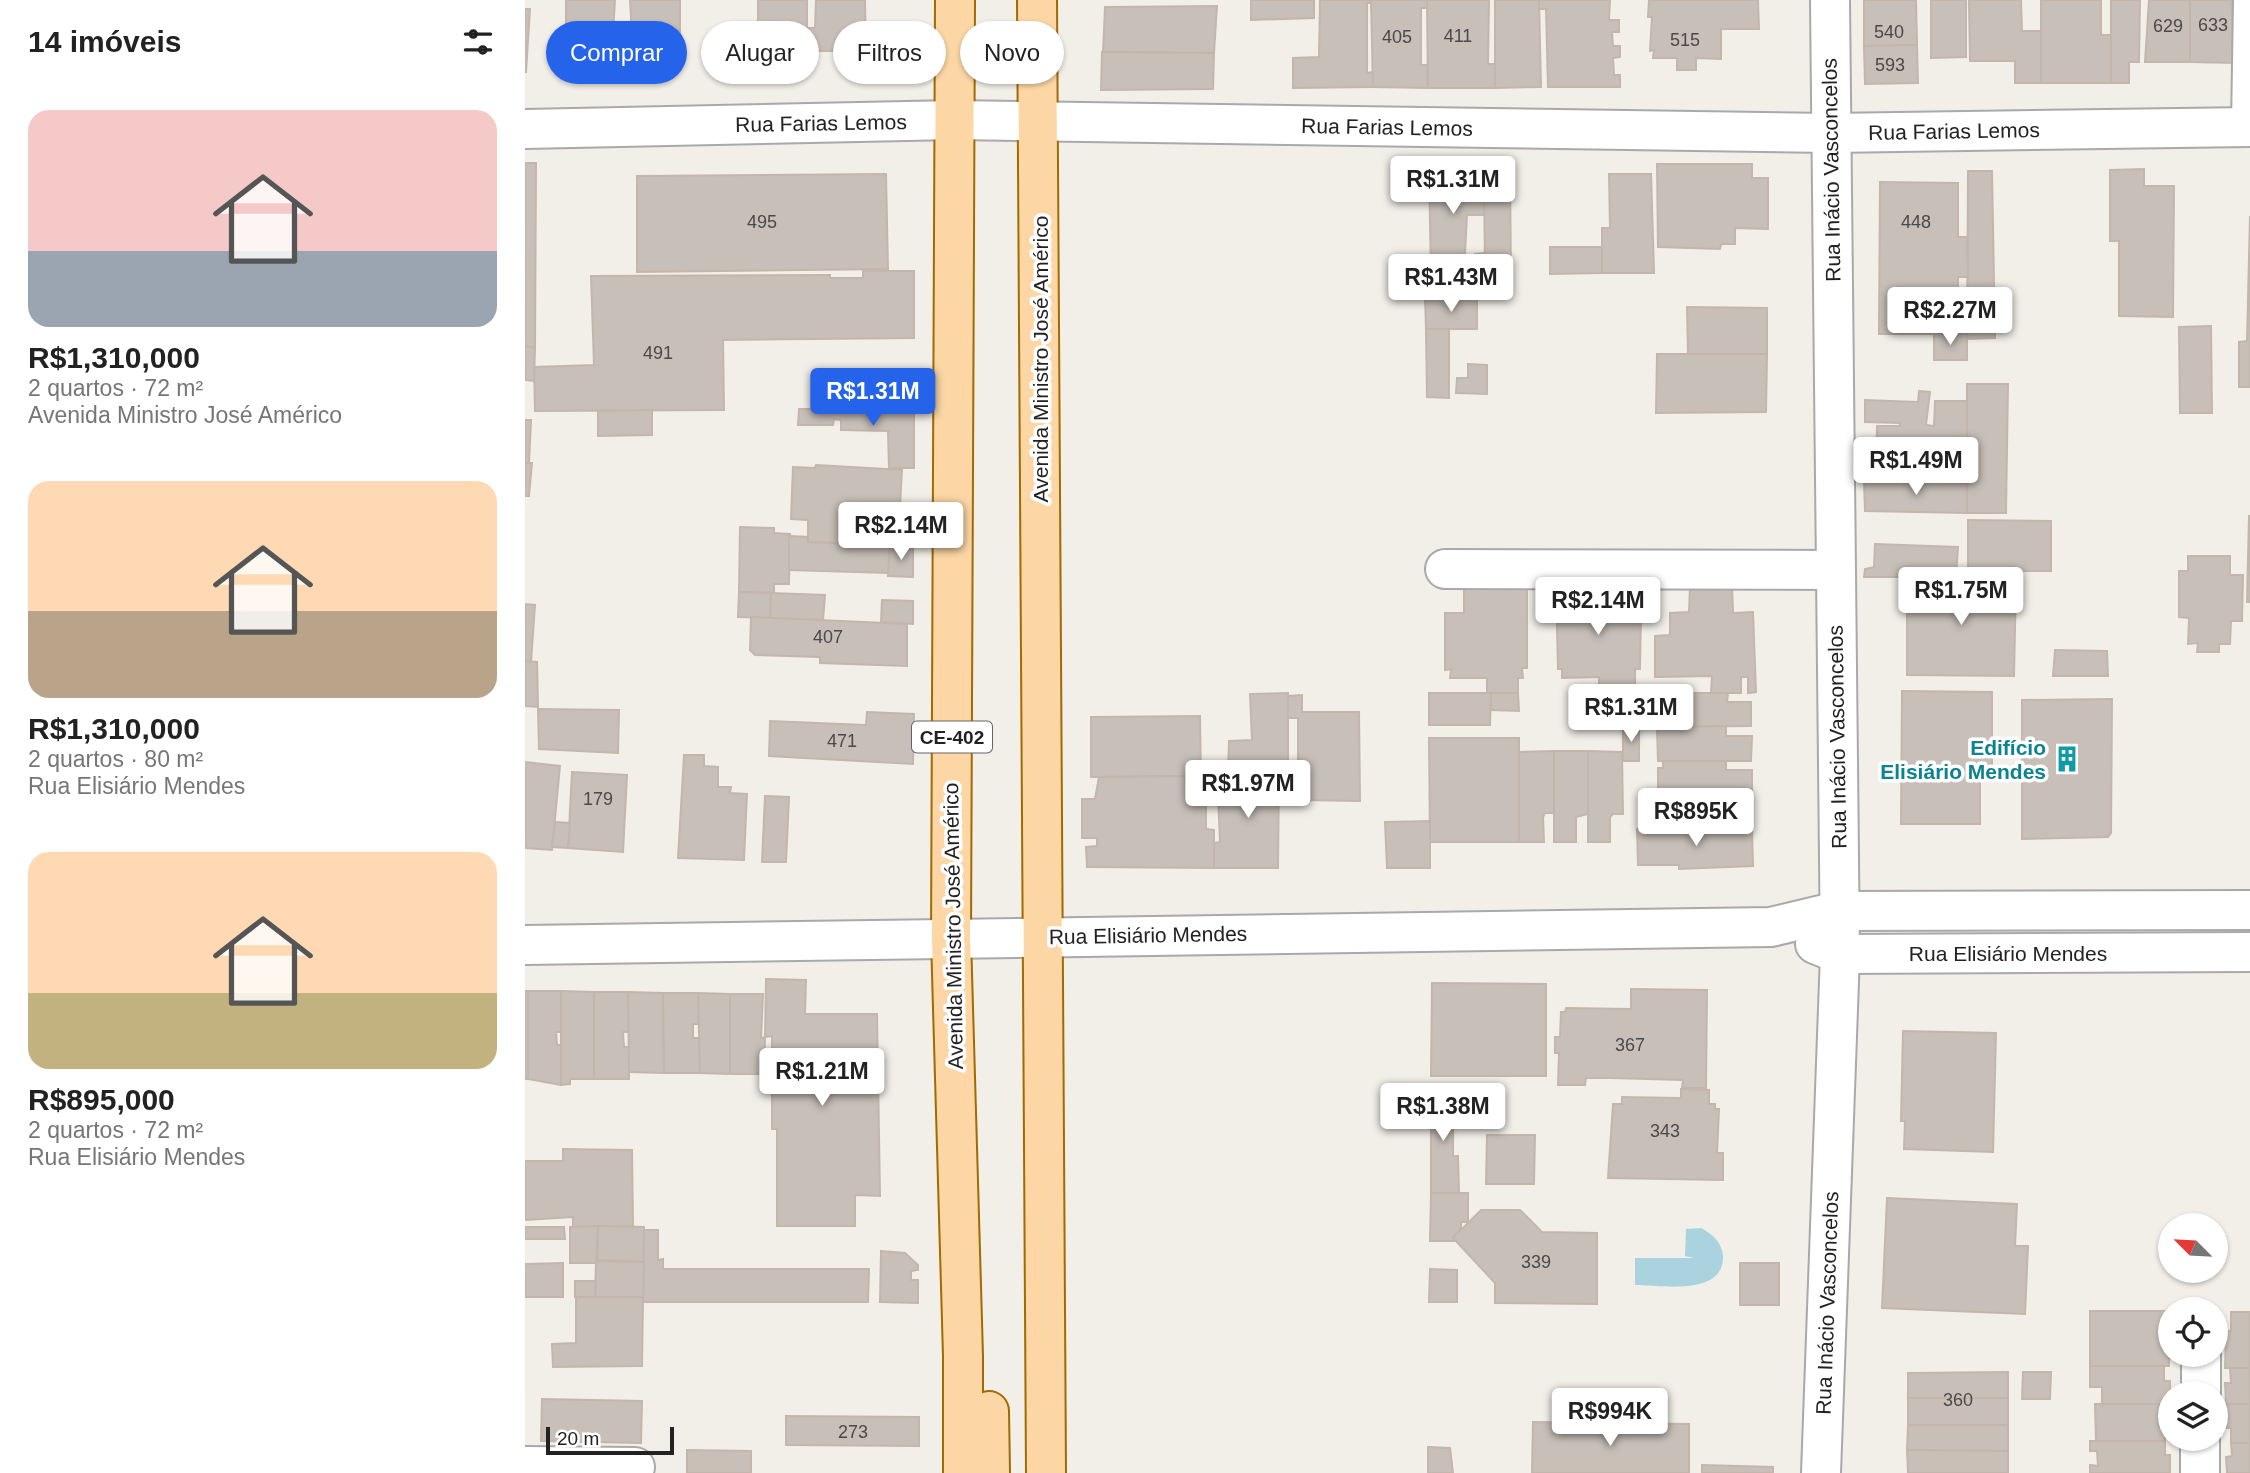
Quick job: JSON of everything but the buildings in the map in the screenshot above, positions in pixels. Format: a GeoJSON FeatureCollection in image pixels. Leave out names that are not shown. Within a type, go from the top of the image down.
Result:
{"type":"FeatureCollection","features":[{"type":"Feature","properties":{"kind":"main road","name":"Avenida Ministro José Américo"},"geometry":{"type":"LineString","coordinates":[[955,0],[951,938],[963,1356],[963,1473]]}},
{"type":"Feature","properties":{"kind":"main road","name":"Avenida Ministro José Américo"},"geometry":{"type":"LineString","coordinates":[[1037,0],[1046,1473]]}},
{"type":"Feature","properties":{"kind":"main road"},"geometry":{"type":"LineString","coordinates":[[963,1356],[981,1387],[989,1410],[990,1473]]}},
{"type":"Feature","properties":{"kind":"street","name":"Rua Inácio Vasconcelos"},"geometry":{"type":"LineString","coordinates":[[1821,1473],[1840,954],[1830,0]]}},
{"type":"Feature","properties":{"kind":"street","name":"Rua Farias Lemos"},"geometry":{"type":"LineString","coordinates":[[525,129],[955,121],[1831,133],[2247,127]]}},
{"type":"Feature","properties":{"kind":"street"},"geometry":{"type":"LineString","coordinates":[[1445,569],[1835,570]]}},
{"type":"Feature","properties":{"kind":"street","name":"Rua Elisiário Mendes"},"geometry":{"type":"LineString","coordinates":[[525,944],[1770,927],[1838,911],[2250,910]]}},
{"type":"Feature","properties":{"kind":"street","name":"Rua Elisiário Mendes"},"geometry":{"type":"LineString","coordinates":[[1770,927],[1840,954],[2250,952]]}},
{"type":"Feature","properties":{"kind":"street"},"geometry":{"type":"LineString","coordinates":[[2200,1451],[2200,1473]]}},
{"type":"Feature","properties":{"kind":"street"},"geometry":{"type":"LineString","coordinates":[[525,1466],[635,1468]]}},
{"type":"Feature","properties":{"kind":"lane"},"geometry":{"type":"LineString","coordinates":[[2246,0],[2247,127]]}},
{"type":"Feature","properties":{"kind":"water"},"geometry":{"type":"Polygon","coordinates":[[[1701,1228],[1716,1239],[1722,1251],[1721,1269],[1713,1278],[1689,1286],[1635,1285],[1635,1258],[1694,1258],[1685,1256],[1686,1229],[1701,1228]]]}},
{"type":"Feature","properties":{"kind":"place","name":"Edifício Elisiário Mendes"},"geometry":{"type":"Point","coordinates":[2067,759]}}]}
